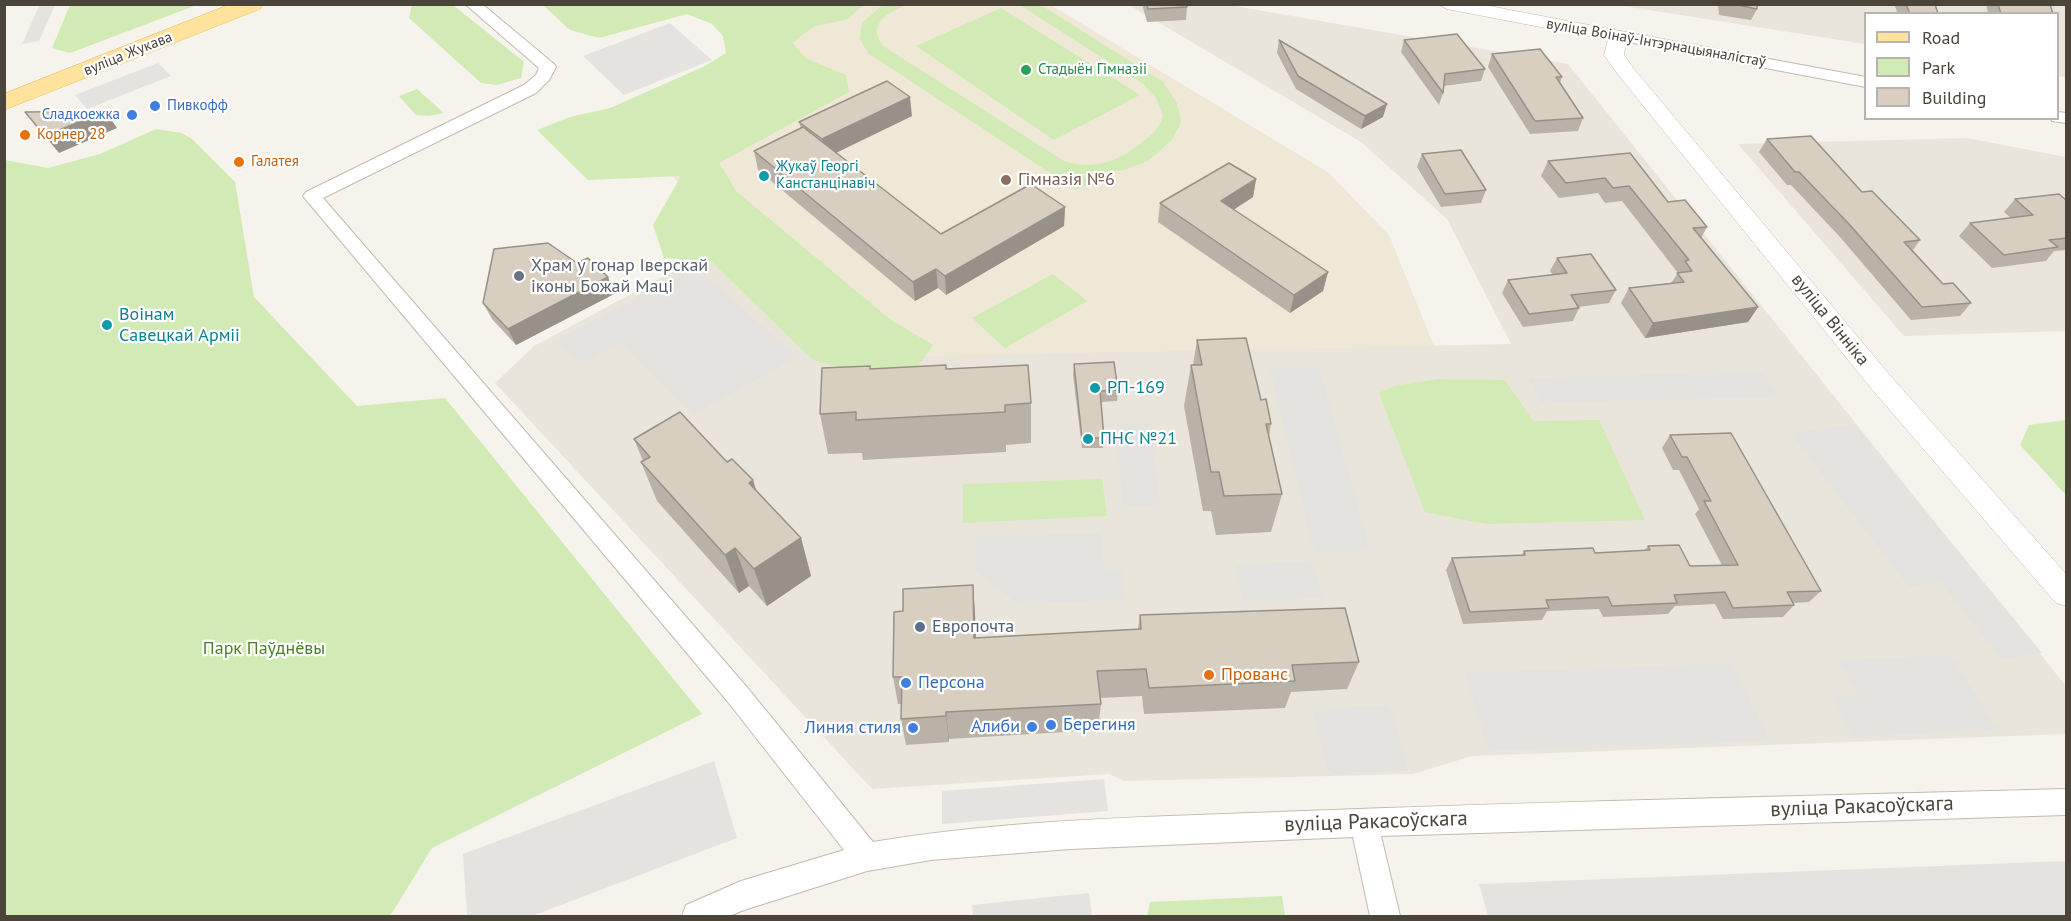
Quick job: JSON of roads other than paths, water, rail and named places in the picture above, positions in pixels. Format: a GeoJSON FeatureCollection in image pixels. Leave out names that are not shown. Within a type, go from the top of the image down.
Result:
{"type":"FeatureCollection","features":[{"type":"Feature","properties":{"kind":"main road","name":"вуліца Жукава"},"geometry":{"type":"LineString","coordinates":[[4,103],[252,4]]}},
{"type":"Feature","properties":{"kind":"street"},"geometry":{"type":"LineString","coordinates":[[472,4],[548,67],[543,77],[530,89],[312,196],[737,694],[867,857]]}},
{"type":"Feature","properties":{"kind":"street","name":"вуліца Воінаў-Інтэрнацыяналістаў"},"geometry":{"type":"LineString","coordinates":[[1447,4],[1864,82]]}},
{"type":"Feature","properties":{"kind":"street","name":"вуліца Вінніка"},"geometry":{"type":"LineString","coordinates":[[1618,36],[1614,55],[1627,73],[1879,380],[2067,594]]}},
{"type":"Feature","properties":{"kind":"street","name":"вуліца Ракасоўскага"},"geometry":{"type":"LineString","coordinates":[[698,916],[741,896],[867,857],[931,846],[1070,835],[1364,823],[2067,802]]}},
{"type":"Feature","properties":{"kind":"street"},"geometry":{"type":"LineString","coordinates":[[1364,823],[1385,916]]}},
{"type":"Feature","properties":{"kind":"place","name":"Стадыён Гімназіі"},"geometry":{"type":"Point","coordinates":[1026,70]}},
{"type":"Feature","properties":{"kind":"place","name":"Пивкофф"},"geometry":{"type":"Point","coordinates":[155,106]}},
{"type":"Feature","properties":{"kind":"place","name":"Сладкоежка"},"geometry":{"type":"Point","coordinates":[132,115]}},
{"type":"Feature","properties":{"kind":"place","name":"Корнер 28"},"geometry":{"type":"Point","coordinates":[25,135]}},
{"type":"Feature","properties":{"kind":"place","name":"Галатея"},"geometry":{"type":"Point","coordinates":[239,162]}},
{"type":"Feature","properties":{"kind":"place","name":"Жукаў Георгі Канстанцінавіч"},"geometry":{"type":"Point","coordinates":[764,176]}},
{"type":"Feature","properties":{"kind":"place","name":"Гімназія №6"},"geometry":{"type":"Point","coordinates":[1006,180]}},
{"type":"Feature","properties":{"kind":"place","name":"Храм у гонар Іверскай іконы Божай Маці"},"geometry":{"type":"Point","coordinates":[519,276]}},
{"type":"Feature","properties":{"kind":"place","name":"Воінам Савецкай Арміі"},"geometry":{"type":"Point","coordinates":[107,325]}},
{"type":"Feature","properties":{"kind":"place","name":"РП-169"},"geometry":{"type":"Point","coordinates":[1095,388]}},
{"type":"Feature","properties":{"kind":"place","name":"ПНС №21"},"geometry":{"type":"Point","coordinates":[1088,439]}},
{"type":"Feature","properties":{"kind":"place","name":"Европочта"},"geometry":{"type":"Point","coordinates":[920,627]}},
{"type":"Feature","properties":{"kind":"place","name":"Прованс"},"geometry":{"type":"Point","coordinates":[1209,675]}},
{"type":"Feature","properties":{"kind":"place","name":"Персона"},"geometry":{"type":"Point","coordinates":[906,683]}},
{"type":"Feature","properties":{"kind":"place","name":"Берегиня"},"geometry":{"type":"Point","coordinates":[1051,725]}},
{"type":"Feature","properties":{"kind":"place","name":"Алиби"},"geometry":{"type":"Point","coordinates":[1032,727]}},
{"type":"Feature","properties":{"kind":"place","name":"Линия стиля"},"geometry":{"type":"Point","coordinates":[913,728]}},
{"type":"Feature","properties":{"kind":"park label","name":"Парк Паўднёвы"},"geometry":{"type":"Point","coordinates":[264,649]}}]}
